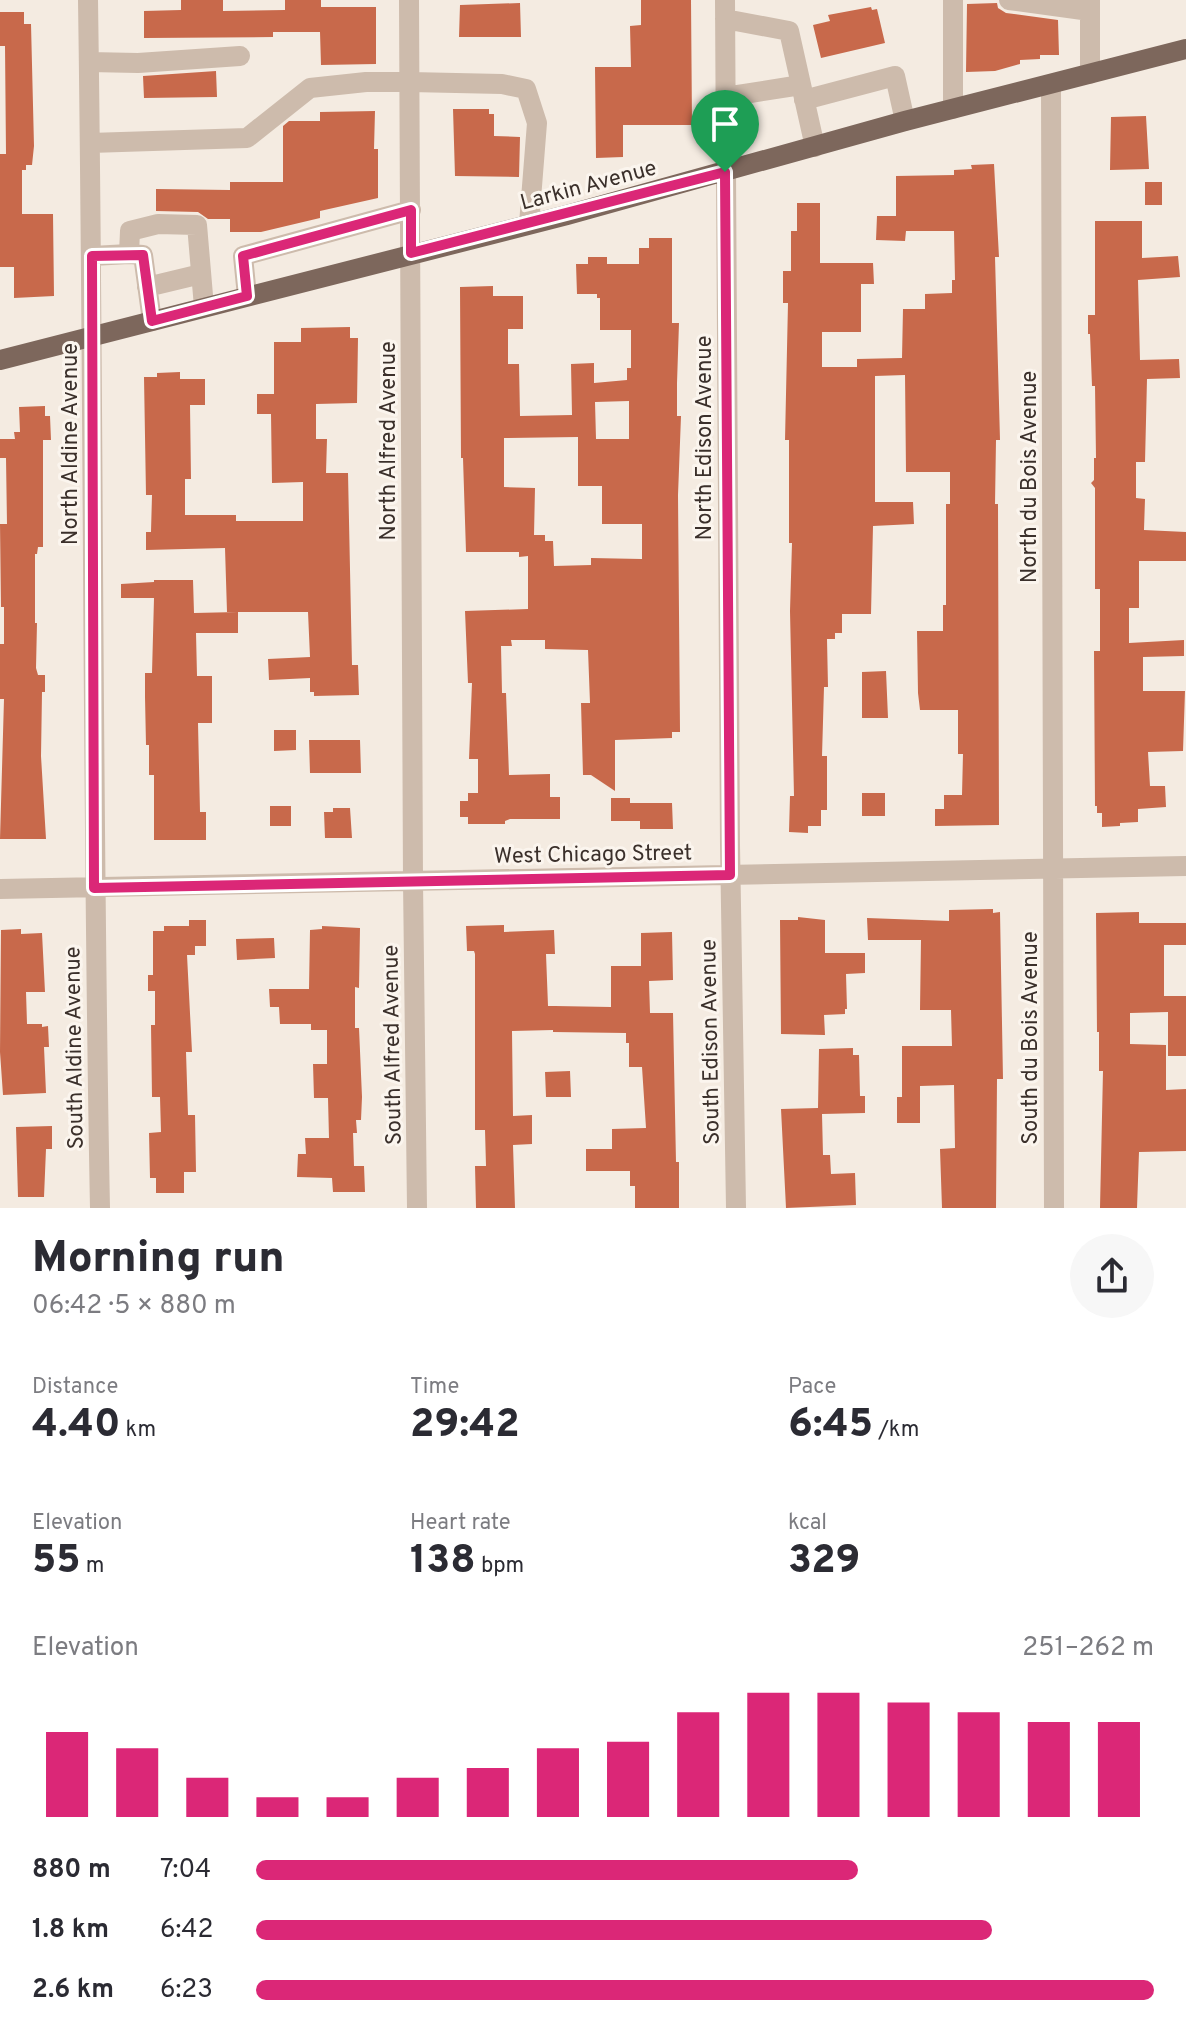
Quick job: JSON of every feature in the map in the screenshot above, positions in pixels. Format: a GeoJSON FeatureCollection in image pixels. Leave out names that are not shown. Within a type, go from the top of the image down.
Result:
{"type":"FeatureCollection","features":[{"type":"Feature","properties":{"kind":"main road","name":"Larkin Avenue"},"geometry":{"type":"LineString","coordinates":[[0,360],[529,224],[905,121],[1186,49]]}},
{"type":"Feature","properties":{"kind":"street","name":"North Aldine Avenue"},"geometry":{"type":"LineString","coordinates":[[88,0],[93,336],[94,888]]}},
{"type":"Feature","properties":{"kind":"street","name":"North Alfred Avenue"},"geometry":{"type":"LineString","coordinates":[[409,0],[413,881]]}},
{"type":"Feature","properties":{"kind":"street"},"geometry":{"type":"LineString","coordinates":[[953,0],[953,109]]}},
{"type":"Feature","properties":{"kind":"street"},"geometry":{"type":"LineString","coordinates":[[1009,0],[1090,6],[1090,74]]}},
{"type":"Feature","properties":{"kind":"street"},"geometry":{"type":"LineString","coordinates":[[725,10],[789,31],[815,147]]}},
{"type":"Feature","properties":{"kind":"street","name":"North Edison Avenue"},"geometry":{"type":"LineString","coordinates":[[725,10],[730,875]]}},
{"type":"Feature","properties":{"kind":"street"},"geometry":{"type":"LineString","coordinates":[[89,62],[138,63],[240,56]]}},
{"type":"Feature","properties":{"kind":"street"},"geometry":{"type":"LineString","coordinates":[[725,97],[803,92],[895,76],[905,121]]}},
{"type":"Feature","properties":{"kind":"street"},"geometry":{"type":"LineString","coordinates":[[90,143],[247,138],[310,88],[366,82],[502,84],[526,89],[537,123],[529,224]]}},
{"type":"Feature","properties":{"kind":"street","name":"North du Bois Avenue"},"geometry":{"type":"LineString","coordinates":[[1051,85],[1053,869]]}},
{"type":"Feature","properties":{"kind":"street"},"geometry":{"type":"LineString","coordinates":[[247,296],[243,256],[411,210]]}},
{"type":"Feature","properties":{"kind":"street"},"geometry":{"type":"LineString","coordinates":[[129,254],[130,231],[158,224],[197,225],[204,307]]}},
{"type":"Feature","properties":{"kind":"street"},"geometry":{"type":"LineString","coordinates":[[92,256],[143,255],[152,321]]}},
{"type":"Feature","properties":{"kind":"street"},"geometry":{"type":"LineString","coordinates":[[147,287],[201,274]]}},
{"type":"Feature","properties":{"kind":"street","name":"West Chicago Street"},"geometry":{"type":"LineString","coordinates":[[0,889],[1186,866]]}},
{"type":"Feature","properties":{"kind":"street","name":"South du Bois Avenue"},"geometry":{"type":"LineString","coordinates":[[1053,869],[1054,1208]]}},
{"type":"Feature","properties":{"kind":"street","name":"South Edison Avenue"},"geometry":{"type":"LineString","coordinates":[[730,875],[736,1208]]}},
{"type":"Feature","properties":{"kind":"street","name":"South Alfred Avenue"},"geometry":{"type":"LineString","coordinates":[[413,881],[417,1208]]}},
{"type":"Feature","properties":{"kind":"street","name":"South Aldine Avenue"},"geometry":{"type":"LineString","coordinates":[[94,888],[100,1208]]}},
{"type":"Feature","properties":{"kind":"building"},"geometry":{"type":"Polygon","coordinates":[[[181,0],[223,0],[223,11],[285,10],[285,0],[321,0],[321,7],[376,7],[376,64],[321,65],[320,32],[273,32],[273,37],[144,38],[144,11],[181,10],[181,0]]]}},
{"type":"Feature","properties":{"kind":"building"},"geometry":{"type":"Polygon","coordinates":[[[641,0],[691,0],[692,125],[623,125],[623,157],[596,158],[595,67],[631,67],[630,26],[641,25],[641,0]]]}},
{"type":"Feature","properties":{"kind":"building"},"geometry":{"type":"Polygon","coordinates":[[[520,3],[521,37],[459,37],[460,5],[520,3]]]}},
{"type":"Feature","properties":{"kind":"building"},"geometry":{"type":"Polygon","coordinates":[[[997,3],[998,8],[1006,13],[1058,20],[1059,55],[1040,55],[1040,59],[1020,60],[1020,64],[995,71],[966,72],[967,4],[997,3]]]}},
{"type":"Feature","properties":{"kind":"building"},"geometry":{"type":"Polygon","coordinates":[[[871,7],[872,10],[877,9],[885,43],[821,58],[813,25],[830,21],[828,15],[871,7]]]}},
{"type":"Feature","properties":{"kind":"building"},"geometry":{"type":"Polygon","coordinates":[[[0,12],[24,12],[24,24],[31,24],[34,146],[32,165],[26,165],[26,170],[22,170],[22,214],[53,214],[54,296],[14,298],[14,267],[0,267],[0,154],[6,154],[5,46],[0,46],[0,12]]]}},
{"type":"Feature","properties":{"kind":"building"},"geometry":{"type":"Polygon","coordinates":[[[216,71],[217,97],[144,98],[143,76],[216,71]]]}},
{"type":"Feature","properties":{"kind":"building"},"geometry":{"type":"Polygon","coordinates":[[[453,109],[489,109],[489,114],[494,114],[494,136],[520,137],[519,177],[455,176],[453,109]]]}},
{"type":"Feature","properties":{"kind":"building"},"geometry":{"type":"Polygon","coordinates":[[[375,111],[378,198],[320,211],[320,218],[261,232],[230,232],[230,219],[208,219],[198,212],[156,211],[156,189],[230,190],[230,182],[283,182],[283,126],[289,121],[320,121],[320,112],[375,111]]]}},
{"type":"Feature","properties":{"kind":"building"},"geometry":{"type":"Polygon","coordinates":[[[1146,116],[1149,169],[1110,170],[1111,117],[1146,116]]]}},
{"type":"Feature","properties":{"kind":"building"},"geometry":{"type":"Polygon","coordinates":[[[994,164],[999,257],[995,257],[1000,440],[996,440],[995,504],[998,504],[999,825],[935,826],[935,809],[944,809],[944,795],[962,795],[963,754],[958,754],[958,710],[920,710],[917,631],[943,631],[946,504],[950,504],[950,472],[906,472],[905,375],[875,376],[875,502],[913,502],[914,524],[873,526],[871,614],[842,614],[842,633],[835,633],[835,639],[827,639],[828,687],[824,687],[822,756],[827,756],[827,810],[821,810],[821,826],[808,826],[808,833],[789,832],[790,796],[794,796],[790,611],[792,543],[789,543],[789,440],[785,440],[788,303],[783,303],[783,271],[791,271],[791,231],[797,231],[797,203],[820,203],[820,263],[873,263],[874,284],[861,284],[861,332],[822,332],[822,367],[857,367],[857,359],[902,358],[903,309],[925,309],[925,294],[952,293],[952,280],[955,280],[954,231],[906,231],[905,241],[876,240],[877,216],[896,216],[896,176],[954,175],[954,170],[972,169],[971,165],[994,164]]]}},
{"type":"Feature","properties":{"kind":"building"},"geometry":{"type":"Polygon","coordinates":[[[1145,182],[1162,182],[1162,205],[1145,205],[1145,182]]]}},
{"type":"Feature","properties":{"kind":"building"},"geometry":{"type":"Polygon","coordinates":[[[1095,221],[1142,221],[1142,258],[1178,256],[1180,277],[1138,280],[1140,360],[1179,359],[1180,378],[1147,379],[1145,462],[1136,462],[1136,498],[1145,499],[1144,530],[1186,532],[1186,561],[1139,561],[1139,608],[1129,608],[1129,643],[1184,640],[1184,656],[1143,657],[1143,691],[1185,691],[1183,751],[1148,752],[1150,786],[1165,786],[1166,807],[1138,809],[1138,822],[1102,827],[1102,813],[1097,813],[1095,806],[1094,651],[1100,651],[1100,589],[1095,589],[1095,488],[1091,483],[1096,458],[1095,386],[1092,386],[1088,334],[1088,315],[1095,315],[1095,221]]]}},
{"type":"Feature","properties":{"kind":"building"},"geometry":{"type":"Polygon","coordinates":[[[649,238],[672,238],[672,323],[679,323],[680,732],[672,732],[672,738],[615,740],[615,791],[591,775],[583,775],[581,703],[590,703],[588,650],[545,649],[545,640],[511,640],[512,646],[501,646],[509,775],[550,774],[550,797],[560,797],[560,819],[510,819],[505,824],[468,824],[468,817],[460,817],[460,801],[468,801],[468,793],[478,793],[478,759],[469,759],[472,683],[468,683],[465,611],[528,609],[528,556],[519,557],[519,552],[466,552],[461,458],[460,287],[493,286],[493,296],[523,296],[523,329],[508,329],[508,364],[519,364],[520,416],[572,415],[571,364],[594,363],[594,383],[627,380],[627,368],[631,368],[631,330],[600,330],[600,298],[597,294],[577,294],[576,264],[588,264],[588,257],[607,257],[607,264],[639,264],[639,248],[649,248],[649,238]],[[629,401],[595,402],[596,439],[629,439],[629,401]],[[578,437],[504,438],[504,487],[535,488],[534,535],[545,535],[545,541],[553,541],[554,566],[591,565],[591,558],[642,559],[642,524],[602,524],[602,486],[578,486],[578,437]]]}},
{"type":"Feature","properties":{"kind":"building"},"geometry":{"type":"Polygon","coordinates":[[[350,327],[350,338],[358,338],[357,403],[316,404],[316,439],[327,439],[326,473],[348,473],[352,665],[358,665],[359,695],[314,696],[314,692],[310,692],[310,678],[269,680],[268,659],[310,657],[308,612],[227,612],[225,548],[146,550],[146,532],[151,532],[152,495],[146,495],[144,377],[180,372],[180,379],[205,379],[205,405],[190,405],[191,479],[185,479],[185,515],[236,515],[236,521],[303,521],[303,482],[272,483],[271,414],[257,414],[257,394],[274,394],[274,342],[301,342],[301,328],[350,327]]]}},
{"type":"Feature","properties":{"kind":"building"},"geometry":{"type":"Polygon","coordinates":[[[45,406],[45,416],[50,416],[51,440],[43,440],[43,547],[38,547],[35,554],[35,623],[36,668],[38,675],[45,675],[41,756],[46,839],[0,839],[4,699],[0,699],[0,644],[4,644],[4,607],[1,607],[0,524],[7,524],[6,458],[0,458],[0,439],[15,439],[14,432],[20,432],[19,407],[45,406]]]}},
{"type":"Feature","properties":{"kind":"building"},"geometry":{"type":"Polygon","coordinates":[[[193,580],[194,613],[238,612],[238,633],[196,633],[197,676],[212,676],[212,723],[198,723],[200,812],[206,812],[206,840],[154,840],[154,775],[149,775],[149,745],[146,745],[145,673],[152,673],[154,598],[121,598],[121,584],[193,580]]]}},
{"type":"Feature","properties":{"kind":"building"},"geometry":{"type":"Polygon","coordinates":[[[886,671],[888,718],[862,718],[862,672],[886,671]]]}},
{"type":"Feature","properties":{"kind":"building"},"geometry":{"type":"Polygon","coordinates":[[[274,730],[296,730],[296,750],[274,751],[274,730]]]}},
{"type":"Feature","properties":{"kind":"building"},"geometry":{"type":"Polygon","coordinates":[[[309,740],[360,740],[361,773],[310,773],[309,740]]]}},
{"type":"Feature","properties":{"kind":"building"},"geometry":{"type":"Polygon","coordinates":[[[862,793],[885,793],[885,816],[862,816],[862,793]]]}},
{"type":"Feature","properties":{"kind":"building"},"geometry":{"type":"Polygon","coordinates":[[[611,798],[630,798],[630,803],[672,803],[673,829],[640,829],[640,821],[611,821],[611,798]]]}},
{"type":"Feature","properties":{"kind":"building"},"geometry":{"type":"Polygon","coordinates":[[[270,806],[291,806],[291,826],[270,826],[270,806]]]}},
{"type":"Feature","properties":{"kind":"building"},"geometry":{"type":"Polygon","coordinates":[[[333,808],[350,808],[352,838],[325,838],[324,812],[333,812],[333,808]]]}},
{"type":"Feature","properties":{"kind":"building"},"geometry":{"type":"Polygon","coordinates":[[[993,909],[993,913],[1000,912],[1003,1079],[997,1079],[996,1208],[942,1208],[940,1149],[955,1148],[954,1085],[920,1086],[920,1123],[897,1123],[897,1097],[902,1097],[902,1046],[952,1046],[951,1010],[920,1010],[921,940],[868,940],[867,918],[949,921],[949,910],[993,909]]]}},
{"type":"Feature","properties":{"kind":"building"},"geometry":{"type":"Polygon","coordinates":[[[1139,912],[1139,923],[1186,923],[1186,945],[1164,945],[1164,996],[1186,996],[1186,1056],[1168,1056],[1168,1012],[1130,1013],[1130,1044],[1166,1045],[1166,1090],[1186,1089],[1186,1151],[1139,1152],[1137,1208],[1100,1208],[1103,1071],[1099,1071],[1097,1032],[1096,913],[1139,912]]]}},
{"type":"Feature","properties":{"kind":"building"},"geometry":{"type":"Polygon","coordinates":[[[798,917],[825,920],[825,953],[865,953],[865,973],[846,974],[845,1014],[824,1015],[825,1035],[781,1034],[780,920],[798,920],[798,917]]]}},
{"type":"Feature","properties":{"kind":"building"},"geometry":{"type":"Polygon","coordinates":[[[189,920],[206,920],[206,946],[195,946],[195,955],[187,955],[192,1052],[186,1052],[188,1115],[195,1115],[196,1172],[184,1172],[184,1193],[156,1193],[156,1178],[150,1178],[149,1133],[161,1132],[160,1097],[152,1097],[151,1025],[155,1025],[155,991],[148,991],[148,975],[153,975],[153,931],[164,931],[164,926],[189,926],[189,920]]]}},
{"type":"Feature","properties":{"kind":"building"},"geometry":{"type":"Polygon","coordinates":[[[504,925],[504,932],[554,930],[555,954],[546,954],[548,1006],[611,1007],[611,966],[641,966],[641,933],[672,932],[673,980],[649,981],[650,1013],[673,1013],[679,1208],[635,1208],[635,1186],[630,1186],[630,1171],[586,1171],[586,1149],[612,1149],[612,1129],[646,1128],[642,1067],[629,1067],[626,1033],[553,1030],[512,1031],[513,1116],[532,1115],[532,1144],[513,1145],[515,1208],[476,1208],[475,1166],[486,1166],[485,1130],[475,1130],[475,954],[474,951],[467,951],[466,926],[504,925]]]}},
{"type":"Feature","properties":{"kind":"building"},"geometry":{"type":"Polygon","coordinates":[[[322,926],[360,928],[355,1028],[359,1028],[362,1097],[361,1120],[356,1120],[357,1133],[353,1133],[354,1166],[364,1166],[365,1192],[333,1192],[332,1178],[297,1177],[298,1154],[306,1154],[305,1138],[329,1138],[328,1098],[314,1098],[313,1064],[327,1064],[327,1030],[311,1030],[311,1024],[280,1024],[279,1007],[270,1007],[269,989],[309,989],[310,930],[322,929],[322,926]]]}},
{"type":"Feature","properties":{"kind":"building"},"geometry":{"type":"Polygon","coordinates":[[[21,929],[21,934],[42,933],[45,992],[26,992],[27,1024],[48,1026],[49,1047],[44,1047],[46,1093],[3,1095],[0,1052],[1,930],[21,929]]]}},
{"type":"Feature","properties":{"kind":"building"},"geometry":{"type":"Polygon","coordinates":[[[274,938],[275,958],[237,960],[236,939],[274,938]]]}},
{"type":"Feature","properties":{"kind":"building"},"geometry":{"type":"Polygon","coordinates":[[[853,1048],[853,1055],[859,1055],[860,1096],[865,1096],[865,1113],[822,1114],[823,1155],[830,1155],[831,1174],[855,1173],[856,1205],[786,1208],[781,1109],[818,1108],[819,1049],[853,1048]]]}},
{"type":"Feature","properties":{"kind":"building"},"geometry":{"type":"Polygon","coordinates":[[[570,1071],[571,1097],[546,1097],[545,1072],[570,1071]]]}},
{"type":"Feature","properties":{"kind":"building"},"geometry":{"type":"Polygon","coordinates":[[[52,1126],[52,1149],[46,1149],[44,1197],[18,1197],[16,1127],[52,1126]]]}},
{"type":"Feature","properties":{"kind":"route"},"geometry":{"type":"LineString","coordinates":[[725,172],[730,875],[94,888],[92,256],[143,255],[152,321],[247,296],[243,256],[411,210],[411,253],[725,172]]}}]}
